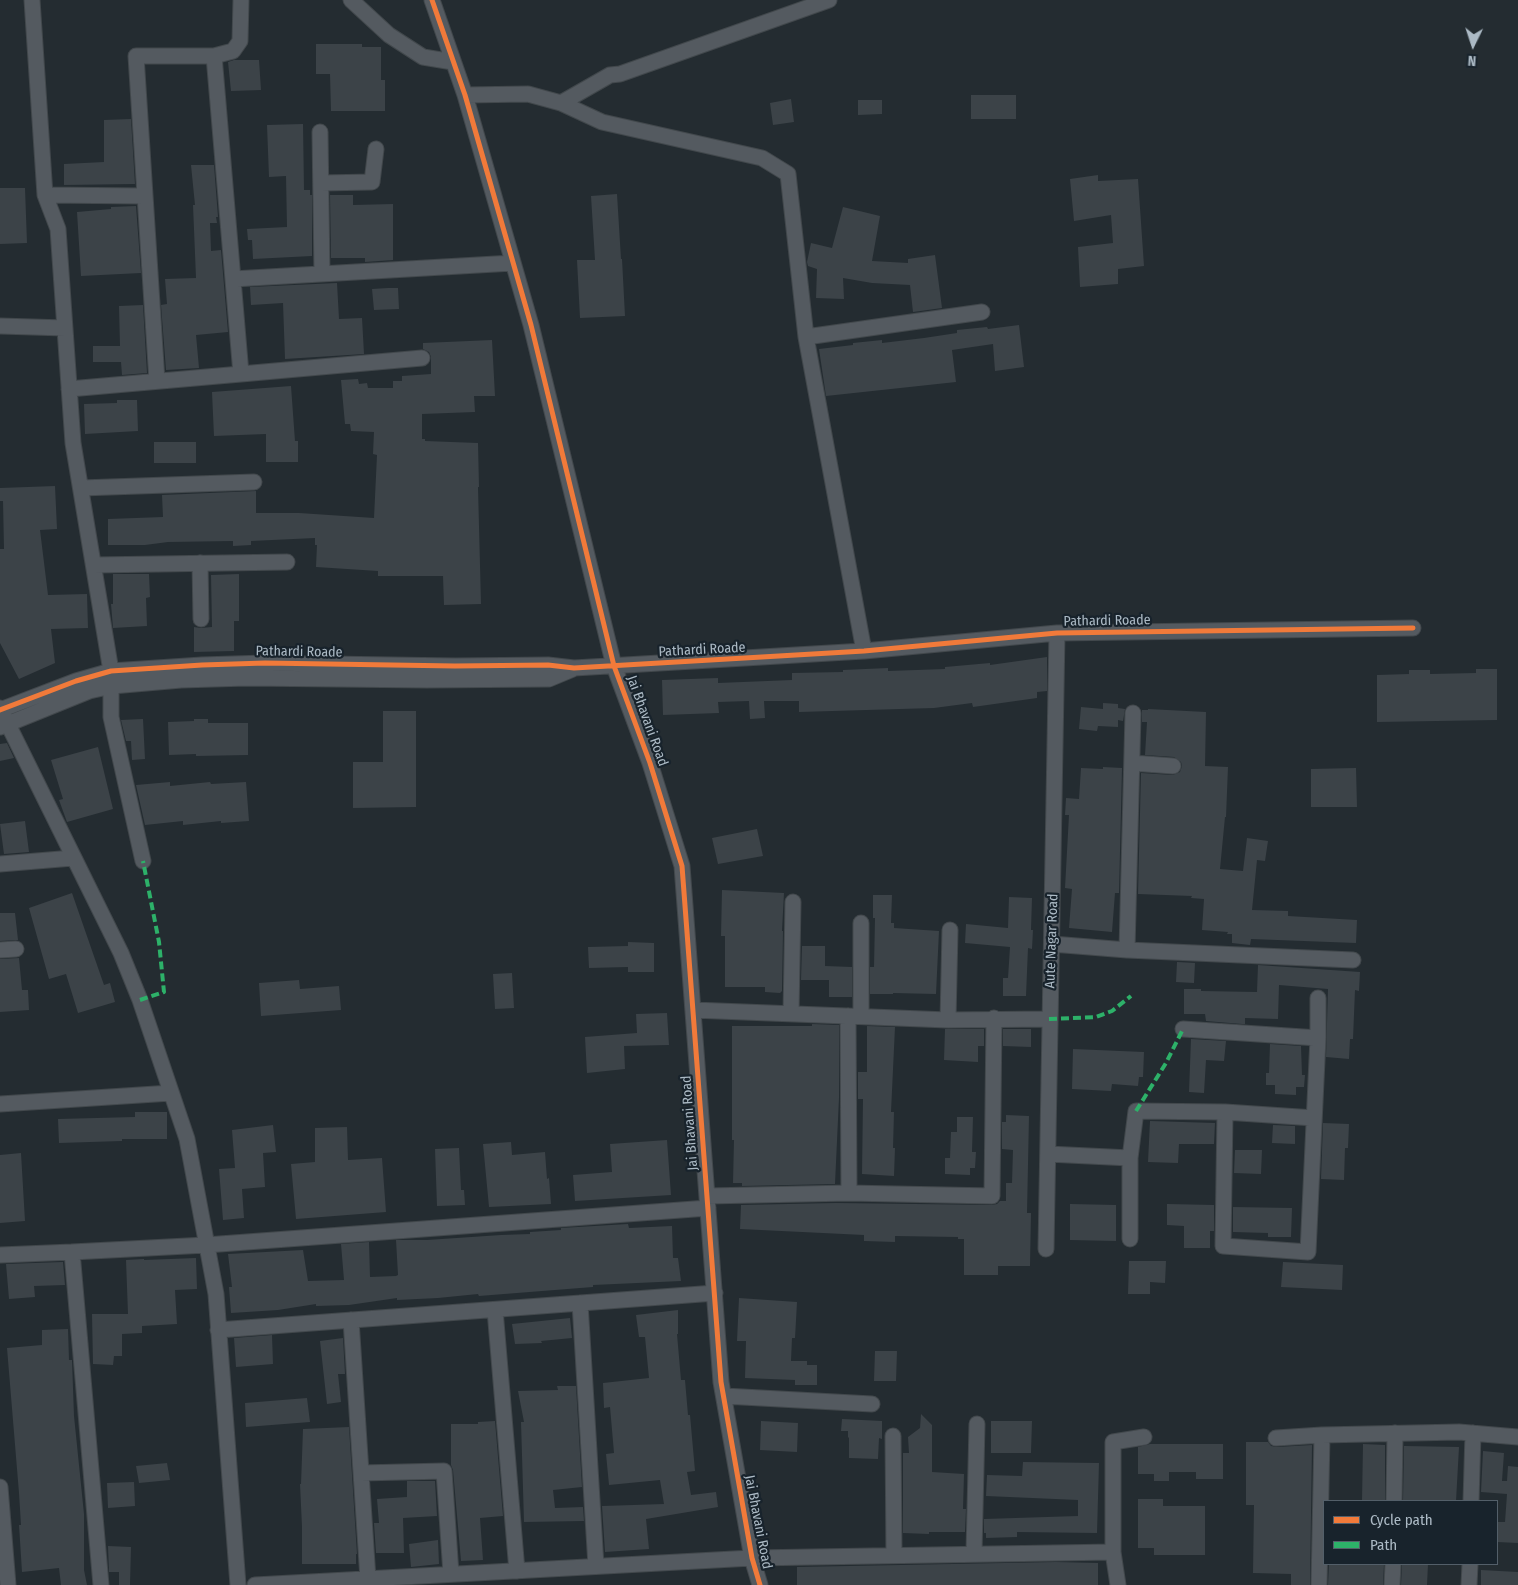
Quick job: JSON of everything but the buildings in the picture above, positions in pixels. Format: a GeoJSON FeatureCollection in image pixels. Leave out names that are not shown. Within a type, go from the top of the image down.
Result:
{"type":"FeatureCollection","features":[{"type":"Feature","properties":{"kind":"street"},"geometry":{"type":"LineString","coordinates":[[32,0],[44,195],[58,229],[73,443],[112,678],[111,717],[143,861]]}},
{"type":"Feature","properties":{"kind":"street"},"geometry":{"type":"LineString","coordinates":[[157,381],[136,56],[214,56],[234,51],[240,42],[242,0]]}},
{"type":"Feature","properties":{"kind":"street"},"geometry":{"type":"LineString","coordinates":[[351,0],[389,35],[423,57],[453,62]]}},
{"type":"Feature","properties":{"kind":"street","name":"Jai Bhavani Road"},"geometry":{"type":"LineString","coordinates":[[432,0],[464,95],[531,325],[614,666],[650,763],[682,866],[721,1382],[752,1558],[760,1585]]}},
{"type":"Feature","properties":{"kind":"street"},"geometry":{"type":"LineString","coordinates":[[561,103],[610,75],[620,74],[829,0]]}},
{"type":"Feature","properties":{"kind":"street"},"geometry":{"type":"LineString","coordinates":[[214,56],[241,374]]}},
{"type":"Feature","properties":{"kind":"street"},"geometry":{"type":"LineString","coordinates":[[464,95],[528,94],[561,103],[602,122],[762,158],[788,174],[806,337],[864,651]]}},
{"type":"Feature","properties":{"kind":"street"},"geometry":{"type":"LineString","coordinates":[[320,132],[322,274]]}},
{"type":"Feature","properties":{"kind":"street"},"geometry":{"type":"LineString","coordinates":[[321,183],[372,182],[376,149]]}},
{"type":"Feature","properties":{"kind":"street"},"geometry":{"type":"LineString","coordinates":[[44,195],[145,196]]}},
{"type":"Feature","properties":{"kind":"street"},"geometry":{"type":"LineString","coordinates":[[233,279],[514,263]]}},
{"type":"Feature","properties":{"kind":"street"},"geometry":{"type":"LineString","coordinates":[[806,337],[982,312]]}},
{"type":"Feature","properties":{"kind":"street"},"geometry":{"type":"LineString","coordinates":[[0,326],[65,328]]}},
{"type":"Feature","properties":{"kind":"street"},"geometry":{"type":"LineString","coordinates":[[69,389],[422,358]]}},
{"type":"Feature","properties":{"kind":"street"},"geometry":{"type":"LineString","coordinates":[[80,488],[254,482]]}},
{"type":"Feature","properties":{"kind":"street"},"geometry":{"type":"LineString","coordinates":[[94,565],[287,562]]}},
{"type":"Feature","properties":{"kind":"street"},"geometry":{"type":"LineString","coordinates":[[200,564],[201,619]]}},
{"type":"Feature","properties":{"kind":"street","name":"Pathardi Roade"},"geometry":{"type":"LineString","coordinates":[[0,709],[76,681],[265,663],[455,666],[548,664],[574,668],[864,651],[1057,633],[1412,628]]}},
{"type":"Feature","properties":{"kind":"street","name":"Aute Nagar Road"},"geometry":{"type":"LineString","coordinates":[[1046,1250],[1057,633]]}},
{"type":"Feature","properties":{"kind":"street"},"geometry":{"type":"LineString","coordinates":[[4,726],[89,691],[112,678]]}},
{"type":"Feature","properties":{"kind":"street"},"geometry":{"type":"LineString","coordinates":[[0,709],[4,726],[124,960],[140,1000],[187,1139],[216,1294],[238,1585]]}},
{"type":"Feature","properties":{"kind":"street"},"geometry":{"type":"LineString","coordinates":[[1127,950],[1134,714]]}},
{"type":"Feature","properties":{"kind":"street"},"geometry":{"type":"LineString","coordinates":[[1132,763],[1174,766]]}},
{"type":"Feature","properties":{"kind":"street"},"geometry":{"type":"LineString","coordinates":[[0,864],[73,858]]}},
{"type":"Feature","properties":{"kind":"street"},"geometry":{"type":"LineString","coordinates":[[790,1014],[793,902]]}},
{"type":"Feature","properties":{"kind":"street"},"geometry":{"type":"LineString","coordinates":[[849,1194],[854,1016],[861,922]]}},
{"type":"Feature","properties":{"kind":"street"},"geometry":{"type":"LineString","coordinates":[[948,1020],[950,930]]}},
{"type":"Feature","properties":{"kind":"street"},"geometry":{"type":"LineString","coordinates":[[1052,944],[1127,950],[1353,960]]}},
{"type":"Feature","properties":{"kind":"street"},"geometry":{"type":"LineString","coordinates":[[0,950],[16,949]]}},
{"type":"Feature","properties":{"kind":"street"},"geometry":{"type":"LineString","coordinates":[[1225,1112],[1223,1246],[1308,1252],[1318,1038],[1318,998]]}},
{"type":"Feature","properties":{"kind":"street"},"geometry":{"type":"LineString","coordinates":[[693,1010],[948,1020],[994,1018],[1049,1019]]}},
{"type":"Feature","properties":{"kind":"street"},"geometry":{"type":"LineString","coordinates":[[0,1255],[206,1246],[708,1202],[849,1194],[992,1196],[994,1018]]}},
{"type":"Feature","properties":{"kind":"street"},"geometry":{"type":"LineString","coordinates":[[1183,1029],[1318,1038]]}},
{"type":"Feature","properties":{"kind":"street"},"geometry":{"type":"LineString","coordinates":[[0,1104],[171,1093]]}},
{"type":"Feature","properties":{"kind":"street"},"geometry":{"type":"LineString","coordinates":[[1130,1239],[1130,1158],[1136,1111],[1225,1112],[1314,1118]]}},
{"type":"Feature","properties":{"kind":"street"},"geometry":{"type":"LineString","coordinates":[[1048,1154],[1130,1158]]}},
{"type":"Feature","properties":{"kind":"street"},"geometry":{"type":"LineString","coordinates":[[72,1252],[100,1585]]}},
{"type":"Feature","properties":{"kind":"street"},"geometry":{"type":"LineString","coordinates":[[218,1330],[714,1293]]}},
{"type":"Feature","properties":{"kind":"street"},"geometry":{"type":"LineString","coordinates":[[580,1303],[596,1566]]}},
{"type":"Feature","properties":{"kind":"street"},"geometry":{"type":"LineString","coordinates":[[495,1310],[517,1571]]}},
{"type":"Feature","properties":{"kind":"street"},"geometry":{"type":"LineString","coordinates":[[351,1320],[368,1579]]}},
{"type":"Feature","properties":{"kind":"street"},"geometry":{"type":"LineString","coordinates":[[724,1396],[872,1404]]}},
{"type":"Feature","properties":{"kind":"street"},"geometry":{"type":"LineString","coordinates":[[974,1554],[976,1424]]}},
{"type":"Feature","properties":{"kind":"street"},"geometry":{"type":"LineString","coordinates":[[1276,1438],[1459,1432],[1518,1437]]}},
{"type":"Feature","properties":{"kind":"street"},"geometry":{"type":"LineString","coordinates":[[1394,1500],[1395,1433]]}},
{"type":"Feature","properties":{"kind":"street"},"geometry":{"type":"LineString","coordinates":[[1471,1500],[1473,1433]]}},
{"type":"Feature","properties":{"kind":"street"},"geometry":{"type":"LineString","coordinates":[[1319,1585],[1322,1435]]}},
{"type":"Feature","properties":{"kind":"street"},"geometry":{"type":"LineString","coordinates":[[893,1436],[894,1555]]}},
{"type":"Feature","properties":{"kind":"street"},"geometry":{"type":"LineString","coordinates":[[1118,1585],[1113,1552],[1112,1442],[1144,1438]]}},
{"type":"Feature","properties":{"kind":"street"},"geometry":{"type":"LineString","coordinates":[[361,1473],[444,1471],[451,1574]]}},
{"type":"Feature","properties":{"kind":"street"},"geometry":{"type":"LineString","coordinates":[[0,1486],[8,1585]]}},
{"type":"Feature","properties":{"kind":"street"},"geometry":{"type":"LineString","coordinates":[[255,1585],[752,1558],[1113,1552]]}},
{"type":"Feature","properties":{"kind":"street"},"geometry":{"type":"LineString","coordinates":[[1392,1565],[1392,1585]]}},
{"type":"Feature","properties":{"kind":"street"},"geometry":{"type":"LineString","coordinates":[[1469,1585],[1470,1565]]}},
{"type":"Feature","properties":{"kind":"marked path"},"geometry":{"type":"LineString","coordinates":[[140,1000],[164,992],[159,942],[143,861]]}},
{"type":"Feature","properties":{"kind":"marked path"},"geometry":{"type":"LineString","coordinates":[[1049,1019],[1096,1017],[1112,1011],[1131,996]]}},
{"type":"Feature","properties":{"kind":"marked path"},"geometry":{"type":"LineString","coordinates":[[1136,1111],[1166,1063],[1183,1029]]}},
{"type":"Feature","properties":{"kind":"cycle path"},"geometry":{"type":"LineString","coordinates":[[432,0],[465,95],[531,325],[614,666],[650,763],[682,866],[721,1382],[752,1558],[760,1585]]}},
{"type":"Feature","properties":{"kind":"cycle path"},"geometry":{"type":"LineString","coordinates":[[0,710],[76,681],[111,671],[202,665],[265,663],[455,666],[548,665],[574,668],[864,651],[1057,633],[1413,628]]}}]}
